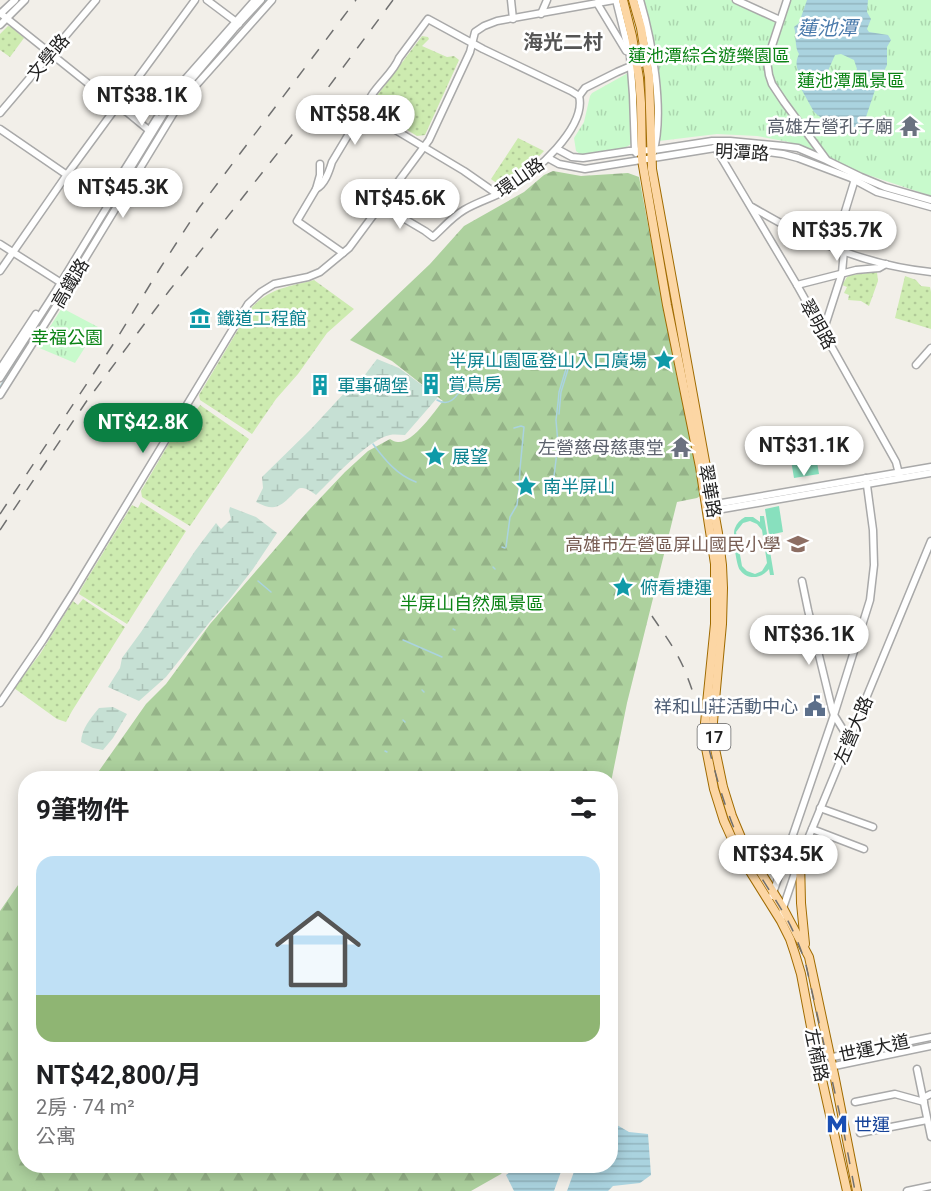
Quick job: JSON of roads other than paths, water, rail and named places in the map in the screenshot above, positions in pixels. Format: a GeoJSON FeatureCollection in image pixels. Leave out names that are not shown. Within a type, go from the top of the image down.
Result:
{"type":"FeatureCollection","features":[{"type":"Feature","properties":{"kind":"main road","name":"翠華路"},"geometry":{"type":"LineString","coordinates":[[623,0],[632,36],[634,65],[641,104],[638,151],[642,160],[667,305],[722,565],[722,624],[713,722],[714,744],[723,787],[745,847],[806,949]]}},
{"type":"Feature","properties":{"kind":"main road","name":"翠華路"},"geometry":{"type":"LineString","coordinates":[[633,0],[650,62],[652,153],[660,216],[710,508],[716,586],[705,743],[714,789],[724,821],[738,852],[781,921]]}},
{"type":"Feature","properties":{"kind":"main road"},"geometry":{"type":"LineString","coordinates":[[800,858],[801,903],[806,949]]}},
{"type":"Feature","properties":{"kind":"main road","name":"左楠路"},"geometry":{"type":"LineString","coordinates":[[781,921],[790,939],[801,974],[847,1191]]}},
{"type":"Feature","properties":{"kind":"main road","name":"左楠路"},"geometry":{"type":"LineString","coordinates":[[806,949],[812,966],[857,1191]]}},
{"type":"Feature","properties":{"kind":"street"},"geometry":{"type":"LineString","coordinates":[[15,0],[0,13],[158,138]]}},
{"type":"Feature","properties":{"kind":"street"},"geometry":{"type":"LineString","coordinates":[[0,25],[25,0]]}},
{"type":"Feature","properties":{"kind":"street","name":"文學路"},"geometry":{"type":"LineString","coordinates":[[0,113],[96,0]]}},
{"type":"Feature","properties":{"kind":"street"},"geometry":{"type":"LineString","coordinates":[[0,271],[138,76],[195,0]]}},
{"type":"Feature","properties":{"kind":"street"},"geometry":{"type":"LineString","coordinates":[[207,0],[246,30]]}},
{"type":"Feature","properties":{"kind":"street","name":"高鐵路"},"geometry":{"type":"LineString","coordinates":[[0,378],[150,131],[255,0]]}},
{"type":"Feature","properties":{"kind":"street","name":"高鐵路"},"geometry":{"type":"LineString","coordinates":[[237,23],[261,0]]}},
{"type":"Feature","properties":{"kind":"street","name":"高鐵路"},"geometry":{"type":"LineString","coordinates":[[0,395],[183,100],[273,0]]}},
{"type":"Feature","properties":{"kind":"street"},"geometry":{"type":"LineString","coordinates":[[510,0],[513,19]]}},
{"type":"Feature","properties":{"kind":"street"},"geometry":{"type":"LineString","coordinates":[[541,14],[547,0]]}},
{"type":"Feature","properties":{"kind":"street"},"geometry":{"type":"LineString","coordinates":[[0,703],[74,591],[248,304],[274,284],[314,275],[349,248],[425,147],[470,52],[475,32],[484,26],[513,19],[615,0]]}},
{"type":"Feature","properties":{"kind":"street","name":"翠華路"},"geometry":{"type":"LineString","coordinates":[[615,0],[634,65]]}},
{"type":"Feature","properties":{"kind":"street","name":"翠華路"},"geometry":{"type":"LineString","coordinates":[[640,0],[644,13],[650,62]]}},
{"type":"Feature","properties":{"kind":"street"},"geometry":{"type":"LineString","coordinates":[[736,0],[780,20]]}},
{"type":"Feature","properties":{"kind":"street"},"geometry":{"type":"LineString","coordinates":[[787,0],[768,61],[769,75],[784,102],[826,160],[823,167]]}},
{"type":"Feature","properties":{"kind":"street"},"geometry":{"type":"LineString","coordinates":[[597,3],[630,56]]}},
{"type":"Feature","properties":{"kind":"street"},"geometry":{"type":"LineString","coordinates":[[372,116],[367,108],[369,99],[397,65],[399,58],[428,19],[579,96],[585,88],[634,65],[650,62]]}},
{"type":"Feature","properties":{"kind":"street","name":"環山路"},"geometry":{"type":"LineString","coordinates":[[381,205],[433,237],[463,211],[510,189],[548,158],[557,149],[578,114],[581,104],[579,96]]}},
{"type":"Feature","properties":{"kind":"street"},"geometry":{"type":"LineString","coordinates":[[316,189],[321,186],[332,162],[362,115],[372,116],[425,147],[497,194]]}},
{"type":"Feature","properties":{"kind":"street"},"geometry":{"type":"LineString","coordinates":[[0,129],[67,175]]}},
{"type":"Feature","properties":{"kind":"street","name":"明潭路"},"geometry":{"type":"LineString","coordinates":[[548,158],[559,164],[581,169],[642,160],[652,153],[712,141],[783,146],[798,148],[826,160],[877,192],[931,207]]}},
{"type":"Feature","properties":{"kind":"street","name":"翠明路"},"geometry":{"type":"LineString","coordinates":[[712,141],[897,462],[899,475]]}},
{"type":"Feature","properties":{"kind":"street","name":"明潭路"},"geometry":{"type":"LineString","coordinates":[[557,149],[579,158],[629,151],[652,153],[716,148],[783,154],[931,200]]}},
{"type":"Feature","properties":{"kind":"street"},"geometry":{"type":"LineString","coordinates":[[320,164],[316,189],[297,221],[343,253]]}},
{"type":"Feature","properties":{"kind":"street"},"geometry":{"type":"LineString","coordinates":[[823,332],[842,273],[843,250],[840,228],[856,178]]}},
{"type":"Feature","properties":{"kind":"street"},"geometry":{"type":"LineString","coordinates":[[751,207],[810,238],[843,250],[887,264],[931,272]]}},
{"type":"Feature","properties":{"kind":"street"},"geometry":{"type":"LineString","coordinates":[[0,244],[67,287]]}},
{"type":"Feature","properties":{"kind":"street"},"geometry":{"type":"LineString","coordinates":[[797,285],[856,270],[879,268],[887,264]]}},
{"type":"Feature","properties":{"kind":"street","name":"高鐵路"},"geometry":{"type":"LineString","coordinates":[[0,369],[2,360],[59,282]]}},
{"type":"Feature","properties":{"kind":"street"},"geometry":{"type":"LineString","coordinates":[[916,364],[931,348]]}},
{"type":"Feature","properties":{"kind":"street"},"geometry":{"type":"LineString","coordinates":[[710,508],[867,481],[931,467]]}},
{"type":"Feature","properties":{"kind":"street"},"geometry":{"type":"LineString","coordinates":[[899,475],[931,473]]}},
{"type":"Feature","properties":{"kind":"street"},"geometry":{"type":"LineString","coordinates":[[770,903],[834,715],[870,600],[874,572],[873,530],[867,481]]}},
{"type":"Feature","properties":{"kind":"street","name":"左營大路"},"geometry":{"type":"LineString","coordinates":[[781,921],[783,908],[800,858],[931,541]]}},
{"type":"Feature","properties":{"kind":"street"},"geometry":{"type":"LineString","coordinates":[[802,581],[834,715],[849,739]]}},
{"type":"Feature","properties":{"kind":"street"},"geometry":{"type":"LineString","coordinates":[[820,808],[873,827]]}},
{"type":"Feature","properties":{"kind":"street"},"geometry":{"type":"LineString","coordinates":[[812,829],[864,849]]}},
{"type":"Feature","properties":{"kind":"street","name":"世運大道"},"geometry":{"type":"LineString","coordinates":[[832,1062],[931,1037]]}},
{"type":"Feature","properties":{"kind":"street","name":"世運大道"},"geometry":{"type":"LineString","coordinates":[[819,1064],[931,1046]]}},
{"type":"Feature","properties":{"kind":"street"},"geometry":{"type":"LineString","coordinates":[[917,1070],[931,1137]]}},
{"type":"Feature","properties":{"kind":"street"},"geometry":{"type":"LineString","coordinates":[[855,1102],[895,1094],[923,1100],[931,1094]]}},
{"type":"Feature","properties":{"kind":"street"},"geometry":{"type":"LineString","coordinates":[[860,1133],[927,1120]]}},
{"type":"Feature","properties":{"kind":"street"},"geometry":{"type":"LineString","coordinates":[[907,1191],[931,1186]]}},
{"type":"Feature","properties":{"kind":"water","name":"蓮池潭"},"geometry":{"type":"Polygon","coordinates":[[[807,0],[868,0],[867,12],[871,19],[867,29],[869,32],[888,35],[891,40],[887,47],[887,65],[860,129],[834,128],[814,112],[799,85],[801,76],[797,65],[799,54],[794,27],[799,23],[807,0]],[[841,54],[835,55],[827,73],[828,85],[842,89],[850,85],[857,69],[854,60],[841,54]]]}},
{"type":"Feature","properties":{"kind":"water"},"geometry":{"type":"Polygon","coordinates":[[[618,1126],[629,1132],[648,1134],[651,1175],[640,1183],[613,1186],[608,1191],[567,1191],[573,1173],[618,1173],[618,1126]]]}},
{"type":"Feature","properties":{"kind":"water"},"geometry":{"type":"Polygon","coordinates":[[[509,1173],[560,1173],[554,1191],[514,1191],[506,1175],[509,1173]]]}},
{"type":"Feature","properties":{"kind":"waterway"},"geometry":{"type":"LineString","coordinates":[[252,16],[266,0]]}},
{"type":"Feature","properties":{"kind":"waterway"},"geometry":{"type":"LineString","coordinates":[[186,90],[234,35]]}},
{"type":"Feature","properties":{"kind":"waterway"},"geometry":{"type":"LineString","coordinates":[[133,170],[147,147]]}},
{"type":"Feature","properties":{"kind":"waterway"},"geometry":{"type":"LineString","coordinates":[[0,387],[55,298]]}},
{"type":"Feature","properties":{"kind":"waterway"},"geometry":{"type":"LineString","coordinates":[[559,414],[561,392],[569,366]]}},
{"type":"Feature","properties":{"kind":"waterway"},"geometry":{"type":"LineString","coordinates":[[554,476],[558,444],[556,420],[559,392],[566,369]]}},
{"type":"Feature","properties":{"kind":"waterway"},"geometry":{"type":"LineString","coordinates":[[437,400],[450,401],[465,384]]}},
{"type":"Feature","properties":{"kind":"waterway"},"geometry":{"type":"LineString","coordinates":[[506,547],[510,517],[517,505],[524,427],[514,428]]}},
{"type":"Feature","properties":{"kind":"waterway"},"geometry":{"type":"LineString","coordinates":[[373,444],[397,471],[416,482]]}},
{"type":"Feature","properties":{"kind":"waterway"},"geometry":{"type":"LineString","coordinates":[[258,581],[271,592]]}},
{"type":"Feature","properties":{"kind":"waterway"},"geometry":{"type":"LineString","coordinates":[[403,640],[442,657]]}},
{"type":"Feature","properties":{"kind":"railway"},"geometry":{"type":"LineString","coordinates":[[0,514],[116,340],[199,208],[356,0]]}},
{"type":"Feature","properties":{"kind":"railway"},"geometry":{"type":"LineString","coordinates":[[0,530],[86,402],[169,291],[310,112],[393,0]]}},
{"type":"Feature","properties":{"kind":"railway"},"geometry":{"type":"LineString","coordinates":[[652,616],[674,650],[692,688],[717,779],[734,829],[787,919],[802,953],[844,1133],[855,1191]]}},
{"type":"Feature","properties":{"kind":"place","name":"高雄左營孔子廟"},"geometry":{"type":"Point","coordinates":[910,126]}},
{"type":"Feature","properties":{"kind":"place","name":"鐵道工程館"},"geometry":{"type":"Point","coordinates":[200,318]}},
{"type":"Feature","properties":{"kind":"place","name":"半屏山園區登山入口廣場"},"geometry":{"type":"Point","coordinates":[664,360]}},
{"type":"Feature","properties":{"kind":"place","name":"賞鳥房"},"geometry":{"type":"Point","coordinates":[431,384]}},
{"type":"Feature","properties":{"kind":"place","name":"軍事碉堡"},"geometry":{"type":"Point","coordinates":[320,385]}},
{"type":"Feature","properties":{"kind":"place","name":"左營慈母慈惠堂"},"geometry":{"type":"Point","coordinates":[681,447]}},
{"type":"Feature","properties":{"kind":"place","name":"展望"},"geometry":{"type":"Point","coordinates":[435,456]}},
{"type":"Feature","properties":{"kind":"place","name":"南半屏山"},"geometry":{"type":"Point","coordinates":[526,486]}},
{"type":"Feature","properties":{"kind":"place","name":"高雄市左營區屏山國民小學"},"geometry":{"type":"Point","coordinates":[798,544]}},
{"type":"Feature","properties":{"kind":"place","name":"俯看捷運"},"geometry":{"type":"Point","coordinates":[623,587]}},
{"type":"Feature","properties":{"kind":"place","name":"祥和山莊活動中心"},"geometry":{"type":"Point","coordinates":[815,706]}},
{"type":"Feature","properties":{"kind":"place","name":"世運"},"geometry":{"type":"Point","coordinates":[837,1124]}},
{"type":"Feature","properties":{"kind":"district","name":"海光二村"},"geometry":{"type":"Point","coordinates":[563,42]}},
{"type":"Feature","properties":{"kind":"park label","name":"蓮池潭綜合遊樂園區"},"geometry":{"type":"Point","coordinates":[709,55]}},
{"type":"Feature","properties":{"kind":"park label","name":"蓮池潭風景區"},"geometry":{"type":"Point","coordinates":[851,80]}},
{"type":"Feature","properties":{"kind":"park label","name":"幸福公園"},"geometry":{"type":"Point","coordinates":[67,337]}},
{"type":"Feature","properties":{"kind":"park label","name":"半屏山自然風景區"},"geometry":{"type":"Point","coordinates":[472,603]}}]}
